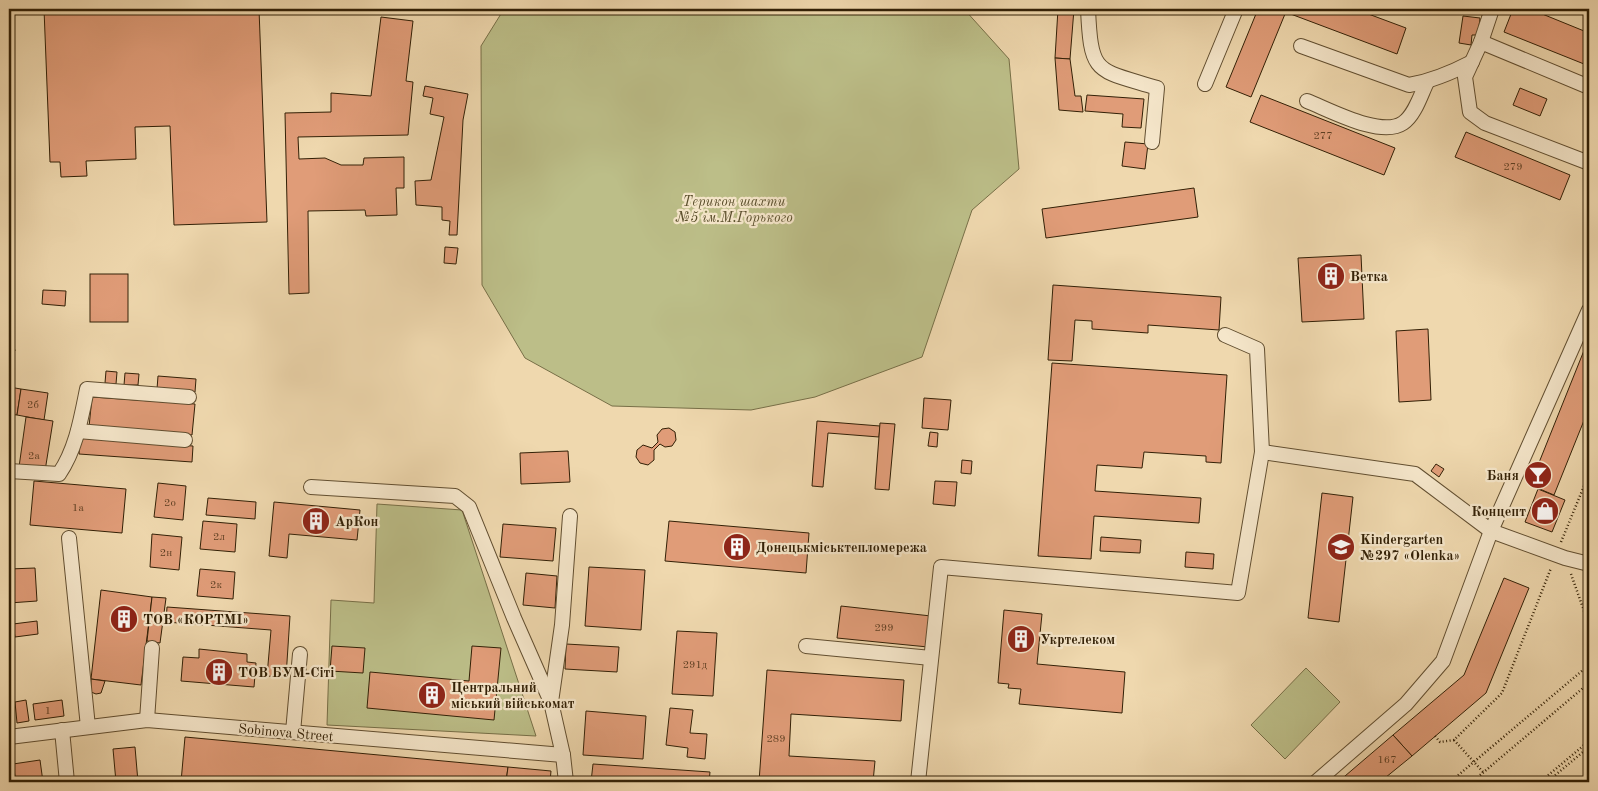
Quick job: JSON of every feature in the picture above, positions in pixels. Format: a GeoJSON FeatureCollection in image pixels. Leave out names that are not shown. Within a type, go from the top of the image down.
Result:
{"type":"FeatureCollection","features":[{"type":"Feature","properties":{"kind":"street"},"geometry":{"type":"LineString","coordinates":[[1088,9],[1089,43],[1092,56],[1100,68],[1113,75],[1157,88],[1152,142]]}},
{"type":"Feature","properties":{"kind":"street"},"geometry":{"type":"LineString","coordinates":[[1205,84],[1236,9]]}},
{"type":"Feature","properties":{"kind":"street"},"geometry":{"type":"LineString","coordinates":[[1492,9],[1481,42],[1465,77],[1470,112],[1485,123],[1589,163]]}},
{"type":"Feature","properties":{"kind":"street"},"geometry":{"type":"LineString","coordinates":[[1481,42],[1589,87]]}},
{"type":"Feature","properties":{"kind":"street"},"geometry":{"type":"LineString","coordinates":[[1300,46],[1409,85],[1427,82],[1454,72],[1472,62]]}},
{"type":"Feature","properties":{"kind":"street"},"geometry":{"type":"LineString","coordinates":[[1306,101],[1374,127],[1388,128],[1404,122],[1416,106],[1427,82]]}},
{"type":"Feature","properties":{"kind":"street"},"geometry":{"type":"LineString","coordinates":[[1316,782],[1406,704],[1443,661],[1491,530],[1589,310]]}},
{"type":"Feature","properties":{"kind":"street"},"geometry":{"type":"LineString","coordinates":[[918,782],[941,567],[1238,593],[1262,452],[1257,350],[1225,334]]}},
{"type":"Feature","properties":{"kind":"street"},"geometry":{"type":"LineString","coordinates":[[9,471],[59,474],[68,460],[78,432],[87,389],[188,397]]}},
{"type":"Feature","properties":{"kind":"street"},"geometry":{"type":"LineString","coordinates":[[78,432],[186,440]]}},
{"type":"Feature","properties":{"kind":"street"},"geometry":{"type":"LineString","coordinates":[[1262,452],[1415,474],[1491,530],[1561,556],[1589,564]]}},
{"type":"Feature","properties":{"kind":"street"},"geometry":{"type":"LineString","coordinates":[[311,487],[455,496],[469,508],[551,702],[563,755],[566,782]]}},
{"type":"Feature","properties":{"kind":"street"},"geometry":{"type":"LineString","coordinates":[[551,702],[562,625],[570,516]]}},
{"type":"Feature","properties":{"kind":"street"},"geometry":{"type":"LineString","coordinates":[[69,538],[88,727]]}},
{"type":"Feature","properties":{"kind":"street"},"geometry":{"type":"LineString","coordinates":[[806,646],[931,658]]}},
{"type":"Feature","properties":{"kind":"street"},"geometry":{"type":"LineString","coordinates":[[147,720],[152,648]]}},
{"type":"Feature","properties":{"kind":"street"},"geometry":{"type":"LineString","coordinates":[[293,732],[300,654]]}},
{"type":"Feature","properties":{"kind":"street","name":"Sobinova Street"},"geometry":{"type":"LineString","coordinates":[[9,737],[147,720],[563,755]]}},
{"type":"Feature","properties":{"kind":"street"},"geometry":{"type":"LineString","coordinates":[[62,730],[67,782]]}},
{"type":"Feature","properties":{"kind":"path"},"geometry":{"type":"LineString","coordinates":[[1435,736],[1440,742],[1454,740],[1502,693],[1561,556],[1589,474]]}},
{"type":"Feature","properties":{"kind":"path"},"geometry":{"type":"LineString","coordinates":[[1561,556],[1589,626]]}},
{"type":"Feature","properties":{"kind":"path"},"geometry":{"type":"LineString","coordinates":[[1450,782],[1589,665]]}},
{"type":"Feature","properties":{"kind":"path"},"geometry":{"type":"LineString","coordinates":[[1472,782],[1589,683]]}},
{"type":"Feature","properties":{"kind":"path"},"geometry":{"type":"LineString","coordinates":[[1454,740],[1483,772]]}},
{"type":"Feature","properties":{"kind":"path"},"geometry":{"type":"LineString","coordinates":[[1540,782],[1589,741]]}},
{"type":"Feature","properties":{"kind":"path"},"geometry":{"type":"LineString","coordinates":[[1547,782],[1589,747]]}},
{"type":"Feature","properties":{"kind":"green space","name":"Терикон шахти №5 ім.М.Горького"},"geometry":{"type":"Polygon","coordinates":[[[504,9],[964,9],[1009,59],[1019,169],[972,210],[922,357],[815,397],[751,410],[612,406],[525,358],[482,285],[481,46],[504,9]]]}},
{"type":"Feature","properties":{"kind":"green space"},"geometry":{"type":"Polygon","coordinates":[[[377,504],[462,510],[536,736],[327,725],[331,600],[374,603],[377,504]]]}},
{"type":"Feature","properties":{"kind":"green space"},"geometry":{"type":"Polygon","coordinates":[[[1306,668],[1340,702],[1285,759],[1251,725],[1306,668]]]}},
{"type":"Feature","properties":{"kind":"building"},"geometry":{"type":"Polygon","coordinates":[[[44,9],[259,9],[267,222],[174,225],[170,126],[135,127],[136,159],[86,161],[87,176],[61,177],[60,162],[50,162],[44,9]]]}},
{"type":"Feature","properties":{"kind":"building"},"geometry":{"type":"Polygon","coordinates":[[[1058,9],[1074,9],[1070,59],[1055,58],[1058,9]]]}},
{"type":"Feature","properties":{"kind":"building"},"geometry":{"type":"Polygon","coordinates":[[[1258,9],[1272,9],[1285,14],[1251,97],[1226,87],[1258,9]]]}},
{"type":"Feature","properties":{"kind":"building"},"geometry":{"type":"Polygon","coordinates":[[[1290,9],[1355,9],[1406,28],[1397,54],[1288,13],[1290,9]]]}},
{"type":"Feature","properties":{"kind":"building"},"geometry":{"type":"Polygon","coordinates":[[[1513,9],[1530,9],[1589,33],[1589,66],[1504,32],[1513,9]]]}},
{"type":"Feature","properties":{"kind":"building"},"geometry":{"type":"Polygon","coordinates":[[[1463,16],[1480,18],[1478,35],[1472,35],[1471,45],[1459,43],[1463,16]]]}},
{"type":"Feature","properties":{"kind":"building"},"geometry":{"type":"Polygon","coordinates":[[[381,17],[413,21],[406,81],[413,82],[408,135],[298,137],[299,159],[325,158],[341,165],[363,165],[364,158],[404,157],[404,188],[396,188],[397,215],[366,216],[365,210],[308,211],[309,293],[289,294],[285,113],[331,112],[331,93],[371,96],[381,17]]]}},
{"type":"Feature","properties":{"kind":"building"},"geometry":{"type":"Polygon","coordinates":[[[1055,58],[1070,59],[1075,96],[1081,96],[1083,112],[1059,110],[1055,58]]]}},
{"type":"Feature","properties":{"kind":"building"},"geometry":{"type":"Polygon","coordinates":[[[425,86],[468,94],[463,120],[457,235],[449,235],[450,221],[442,220],[442,207],[416,205],[415,181],[431,180],[444,117],[430,114],[433,98],[423,96],[425,86]]]}},
{"type":"Feature","properties":{"kind":"building"},"geometry":{"type":"Polygon","coordinates":[[[1520,88],[1547,99],[1540,116],[1513,105],[1520,88]]]}},
{"type":"Feature","properties":{"kind":"building"},"geometry":{"type":"Polygon","coordinates":[[[1087,95],[1144,99],[1141,128],[1122,127],[1123,114],[1085,111],[1087,95]]]}},
{"type":"Feature","properties":{"kind":"building"},"geometry":{"type":"Polygon","coordinates":[[[1261,95],[1395,148],[1384,175],[1250,122],[1261,95]]]}},
{"type":"Feature","properties":{"kind":"building"},"geometry":{"type":"Polygon","coordinates":[[[1466,132],[1570,175],[1560,200],[1455,157],[1466,132]]]}},
{"type":"Feature","properties":{"kind":"building"},"geometry":{"type":"Polygon","coordinates":[[[1125,142],[1148,144],[1145,169],[1122,166],[1125,142]]]}},
{"type":"Feature","properties":{"kind":"building"},"geometry":{"type":"Polygon","coordinates":[[[1194,188],[1198,217],[1046,238],[1042,209],[1194,188]]]}},
{"type":"Feature","properties":{"kind":"building"},"geometry":{"type":"Polygon","coordinates":[[[445,247],[458,248],[456,264],[444,263],[445,247]]]}},
{"type":"Feature","properties":{"kind":"building","name":"Ветка"},"geometry":{"type":"Polygon","coordinates":[[[1361,255],[1364,319],[1302,322],[1298,258],[1361,255]]]}},
{"type":"Feature","properties":{"kind":"building"},"geometry":{"type":"Polygon","coordinates":[[[90,274],[128,274],[128,322],[90,322],[90,274]]]}},
{"type":"Feature","properties":{"kind":"building"},"geometry":{"type":"Polygon","coordinates":[[[1053,285],[1221,297],[1219,330],[1148,325],[1148,333],[1092,329],[1092,321],[1075,320],[1072,361],[1048,360],[1053,285]]]}},
{"type":"Feature","properties":{"kind":"building"},"geometry":{"type":"Polygon","coordinates":[[[43,290],[66,291],[65,306],[42,304],[43,290]]]}},
{"type":"Feature","properties":{"kind":"building"},"geometry":{"type":"Polygon","coordinates":[[[9,327],[15,351],[9,352],[9,327]]]}},
{"type":"Feature","properties":{"kind":"building"},"geometry":{"type":"Polygon","coordinates":[[[1428,329],[1431,400],[1399,402],[1396,331],[1428,329]]]}},
{"type":"Feature","properties":{"kind":"building"},"geometry":{"type":"Polygon","coordinates":[[[1589,338],[1589,408],[1554,495],[1530,485],[1589,338]]]}},
{"type":"Feature","properties":{"kind":"building"},"geometry":{"type":"Polygon","coordinates":[[[1052,363],[1227,375],[1221,463],[1206,462],[1206,456],[1144,452],[1142,468],[1097,465],[1095,491],[1201,498],[1199,523],[1094,516],[1091,559],[1038,556],[1052,363]]]}},
{"type":"Feature","properties":{"kind":"building"},"geometry":{"type":"Polygon","coordinates":[[[106,371],[117,372],[116,384],[105,383],[106,371]]]}},
{"type":"Feature","properties":{"kind":"building"},"geometry":{"type":"Polygon","coordinates":[[[125,373],[139,374],[138,385],[124,385],[125,373]]]}},
{"type":"Feature","properties":{"kind":"building"},"geometry":{"type":"Polygon","coordinates":[[[158,376],[196,379],[195,392],[157,389],[158,376]]]}},
{"type":"Feature","properties":{"kind":"building"},"geometry":{"type":"Polygon","coordinates":[[[9,387],[21,389],[17,415],[9,414],[9,387]]]}},
{"type":"Feature","properties":{"kind":"building"},"geometry":{"type":"Polygon","coordinates":[[[21,389],[48,393],[44,420],[17,415],[21,389]]]}},
{"type":"Feature","properties":{"kind":"building"},"geometry":{"type":"Polygon","coordinates":[[[92,397],[195,404],[192,435],[89,427],[92,397]]]}},
{"type":"Feature","properties":{"kind":"building"},"geometry":{"type":"Polygon","coordinates":[[[924,398],[951,400],[948,430],[922,428],[924,398]]]}},
{"type":"Feature","properties":{"kind":"building"},"geometry":{"type":"Polygon","coordinates":[[[26,417],[53,421],[45,471],[19,467],[26,417]]]}},
{"type":"Feature","properties":{"kind":"building"},"geometry":{"type":"Polygon","coordinates":[[[817,421],[880,426],[879,437],[828,433],[823,487],[812,486],[817,421]]]}},
{"type":"Feature","properties":{"kind":"building"},"geometry":{"type":"Polygon","coordinates":[[[880,423],[895,424],[889,490],[875,489],[880,423]]]}},
{"type":"Feature","properties":{"kind":"building"},"geometry":{"type":"Polygon","coordinates":[[[669,428],[675,432],[676,440],[672,446],[665,447],[660,444],[654,450],[654,460],[648,465],[640,463],[636,457],[637,450],[643,445],[652,448],[658,442],[657,435],[662,429],[669,428]]]}},
{"type":"Feature","properties":{"kind":"building"},"geometry":{"type":"Polygon","coordinates":[[[930,432],[938,433],[937,447],[928,446],[930,432]]]}},
{"type":"Feature","properties":{"kind":"building"},"geometry":{"type":"Polygon","coordinates":[[[80,438],[193,446],[192,462],[79,454],[80,438]]]}},
{"type":"Feature","properties":{"kind":"building"},"geometry":{"type":"Polygon","coordinates":[[[568,451],[570,482],[521,484],[520,453],[568,451]]]}},
{"type":"Feature","properties":{"kind":"building"},"geometry":{"type":"Polygon","coordinates":[[[962,460],[972,461],[971,474],[961,473],[962,460]]]}},
{"type":"Feature","properties":{"kind":"building"},"geometry":{"type":"Polygon","coordinates":[[[1436,464],[1444,469],[1439,477],[1431,471],[1436,464]]]}},
{"type":"Feature","properties":{"kind":"building"},"geometry":{"type":"Polygon","coordinates":[[[34,481],[126,489],[122,533],[30,525],[34,481]]]}},
{"type":"Feature","properties":{"kind":"building"},"geometry":{"type":"Polygon","coordinates":[[[935,481],[957,482],[955,506],[933,504],[935,481]]]}},
{"type":"Feature","properties":{"kind":"building"},"geometry":{"type":"Polygon","coordinates":[[[158,483],[186,486],[183,520],[154,517],[158,483]]]}},
{"type":"Feature","properties":{"kind":"building","name":"Концепт"},"geometry":{"type":"Polygon","coordinates":[[[1538,489],[1565,500],[1552,532],[1525,522],[1538,489]]]}},
{"type":"Feature","properties":{"kind":"building"},"geometry":{"type":"Polygon","coordinates":[[[1322,493],[1353,497],[1339,622],[1308,618],[1322,493]]]}},
{"type":"Feature","properties":{"kind":"building"},"geometry":{"type":"Polygon","coordinates":[[[208,498],[256,502],[255,519],[206,515],[208,498]]]}},
{"type":"Feature","properties":{"kind":"building","name":"АрКон"},"geometry":{"type":"Polygon","coordinates":[[[274,502],[360,510],[357,540],[289,534],[287,558],[269,556],[274,502]]]}},
{"type":"Feature","properties":{"kind":"building"},"geometry":{"type":"Polygon","coordinates":[[[203,521],[237,524],[235,552],[200,549],[203,521]]]}},
{"type":"Feature","properties":{"kind":"building","name":"Донецькміськтепломережа"},"geometry":{"type":"Polygon","coordinates":[[[669,521],[809,533],[806,573],[665,561],[669,521]]]}},
{"type":"Feature","properties":{"kind":"building"},"geometry":{"type":"Polygon","coordinates":[[[503,524],[556,528],[553,561],[500,557],[503,524]]]}},
{"type":"Feature","properties":{"kind":"building"},"geometry":{"type":"Polygon","coordinates":[[[152,534],[182,537],[179,570],[150,567],[152,534]]]}},
{"type":"Feature","properties":{"kind":"building"},"geometry":{"type":"Polygon","coordinates":[[[1101,537],[1141,540],[1140,553],[1100,551],[1101,537]]]}},
{"type":"Feature","properties":{"kind":"building"},"geometry":{"type":"Polygon","coordinates":[[[1186,552],[1214,554],[1213,569],[1185,567],[1186,552]]]}},
{"type":"Feature","properties":{"kind":"building"},"geometry":{"type":"Polygon","coordinates":[[[589,567],[645,570],[641,630],[585,626],[589,567]]]}},
{"type":"Feature","properties":{"kind":"building"},"geometry":{"type":"Polygon","coordinates":[[[35,568],[37,601],[9,603],[9,569],[35,568]]]}},
{"type":"Feature","properties":{"kind":"building"},"geometry":{"type":"Polygon","coordinates":[[[200,569],[235,572],[233,599],[197,596],[200,569]]]}},
{"type":"Feature","properties":{"kind":"building"},"geometry":{"type":"Polygon","coordinates":[[[526,573],[557,576],[555,608],[523,605],[526,573]]]}},
{"type":"Feature","properties":{"kind":"building"},"geometry":{"type":"Polygon","coordinates":[[[1504,578],[1529,588],[1486,693],[1412,756],[1393,735],[1464,675],[1504,578]]]}},
{"type":"Feature","properties":{"kind":"building","name":"ТОВ «КОРТМІ»"},"geometry":{"type":"Polygon","coordinates":[[[101,590],[152,597],[141,685],[91,679],[101,590]]]}},
{"type":"Feature","properties":{"kind":"building"},"geometry":{"type":"Polygon","coordinates":[[[152,597],[166,598],[160,643],[147,641],[152,597]]]}},
{"type":"Feature","properties":{"kind":"building"},"geometry":{"type":"Polygon","coordinates":[[[841,606],[931,616],[928,647],[837,638],[841,606]]]}},
{"type":"Feature","properties":{"kind":"building"},"geometry":{"type":"Polygon","coordinates":[[[167,607],[290,616],[286,677],[267,676],[271,630],[166,622],[167,607]]]}},
{"type":"Feature","properties":{"kind":"building","name":"Укртелеком"},"geometry":{"type":"Polygon","coordinates":[[[1004,610],[1042,614],[1037,664],[1125,672],[1122,713],[1019,704],[1021,689],[1008,688],[1009,684],[998,683],[1004,610]]]}},
{"type":"Feature","properties":{"kind":"building"},"geometry":{"type":"Polygon","coordinates":[[[37,621],[38,634],[15,637],[13,624],[37,621]]]}},
{"type":"Feature","properties":{"kind":"building"},"geometry":{"type":"Polygon","coordinates":[[[677,631],[717,633],[713,696],[672,694],[677,631]]]}},
{"type":"Feature","properties":{"kind":"building"},"geometry":{"type":"Polygon","coordinates":[[[566,644],[619,647],[617,672],[565,669],[566,644]]]}},
{"type":"Feature","properties":{"kind":"building"},"geometry":{"type":"Polygon","coordinates":[[[332,646],[365,648],[363,673],[330,671],[332,646]]]}},
{"type":"Feature","properties":{"kind":"building","name":"Центральний міський військомат"},"geometry":{"type":"Polygon","coordinates":[[[472,646],[501,648],[494,720],[367,708],[370,672],[469,681],[472,646]]]}},
{"type":"Feature","properties":{"kind":"building","name":"ТОВ БУМ-Сіті"},"geometry":{"type":"Polygon","coordinates":[[[199,649],[247,654],[247,662],[256,663],[254,687],[181,681],[183,657],[199,658],[199,649]]]}},
{"type":"Feature","properties":{"kind":"building"},"geometry":{"type":"Polygon","coordinates":[[[767,670],[904,680],[901,721],[791,714],[789,756],[875,761],[873,782],[759,782],[767,670]]]}},
{"type":"Feature","properties":{"kind":"building"},"geometry":{"type":"Polygon","coordinates":[[[91,679],[105,681],[101,693],[91,692],[91,679]]]}},
{"type":"Feature","properties":{"kind":"building"},"geometry":{"type":"Polygon","coordinates":[[[26,700],[29,721],[17,723],[15,702],[26,700]]]}},
{"type":"Feature","properties":{"kind":"building"},"geometry":{"type":"Polygon","coordinates":[[[62,700],[64,716],[35,720],[33,704],[62,700]]]}},
{"type":"Feature","properties":{"kind":"building"},"geometry":{"type":"Polygon","coordinates":[[[9,702],[12,702],[14,716],[9,717],[9,702]]]}},
{"type":"Feature","properties":{"kind":"building"},"geometry":{"type":"Polygon","coordinates":[[[670,708],[693,710],[690,733],[707,734],[705,759],[687,757],[688,748],[666,745],[670,708]]]}},
{"type":"Feature","properties":{"kind":"building"},"geometry":{"type":"Polygon","coordinates":[[[586,711],[646,716],[643,759],[583,755],[586,711]]]}},
{"type":"Feature","properties":{"kind":"building"},"geometry":{"type":"Polygon","coordinates":[[[1393,735],[1412,756],[1380,782],[1338,782],[1393,735]]]}},
{"type":"Feature","properties":{"kind":"building"},"geometry":{"type":"Polygon","coordinates":[[[185,737],[508,767],[506,782],[181,782],[185,737]]]}},
{"type":"Feature","properties":{"kind":"building"},"geometry":{"type":"Polygon","coordinates":[[[135,747],[138,782],[116,782],[113,749],[135,747]]]}},
{"type":"Feature","properties":{"kind":"building"},"geometry":{"type":"Polygon","coordinates":[[[40,760],[43,782],[16,782],[13,764],[40,760]]]}},
{"type":"Feature","properties":{"kind":"building"},"geometry":{"type":"Polygon","coordinates":[[[593,764],[710,772],[709,782],[591,782],[593,764]]]}},
{"type":"Feature","properties":{"kind":"building"},"geometry":{"type":"Polygon","coordinates":[[[508,767],[551,771],[550,782],[506,782],[508,767]]]}},
{"type":"Feature","properties":{"kind":"place","name":"Ветка"},"geometry":{"type":"Point","coordinates":[1331,276]}},
{"type":"Feature","properties":{"kind":"place","name":"Баня"},"geometry":{"type":"Point","coordinates":[1538,475]}},
{"type":"Feature","properties":{"kind":"place","name":"Концепт"},"geometry":{"type":"Point","coordinates":[1545,511]}},
{"type":"Feature","properties":{"kind":"place","name":"АрКон"},"geometry":{"type":"Point","coordinates":[316,521]}},
{"type":"Feature","properties":{"kind":"place","name":"Донецькміськтепломережа"},"geometry":{"type":"Point","coordinates":[737,547]}},
{"type":"Feature","properties":{"kind":"place","name":"Kindergarten №297 «Olenka»"},"geometry":{"type":"Point","coordinates":[1341,547]}},
{"type":"Feature","properties":{"kind":"place","name":"ТОВ «КОРТМІ»"},"geometry":{"type":"Point","coordinates":[124,619]}},
{"type":"Feature","properties":{"kind":"place","name":"Укртелеком"},"geometry":{"type":"Point","coordinates":[1021,639]}},
{"type":"Feature","properties":{"kind":"place","name":"ТОВ БУМ-Сіті"},"geometry":{"type":"Point","coordinates":[219,672]}},
{"type":"Feature","properties":{"kind":"place","name":"Центральний міський військомат"},"geometry":{"type":"Point","coordinates":[432,695]}}]}
